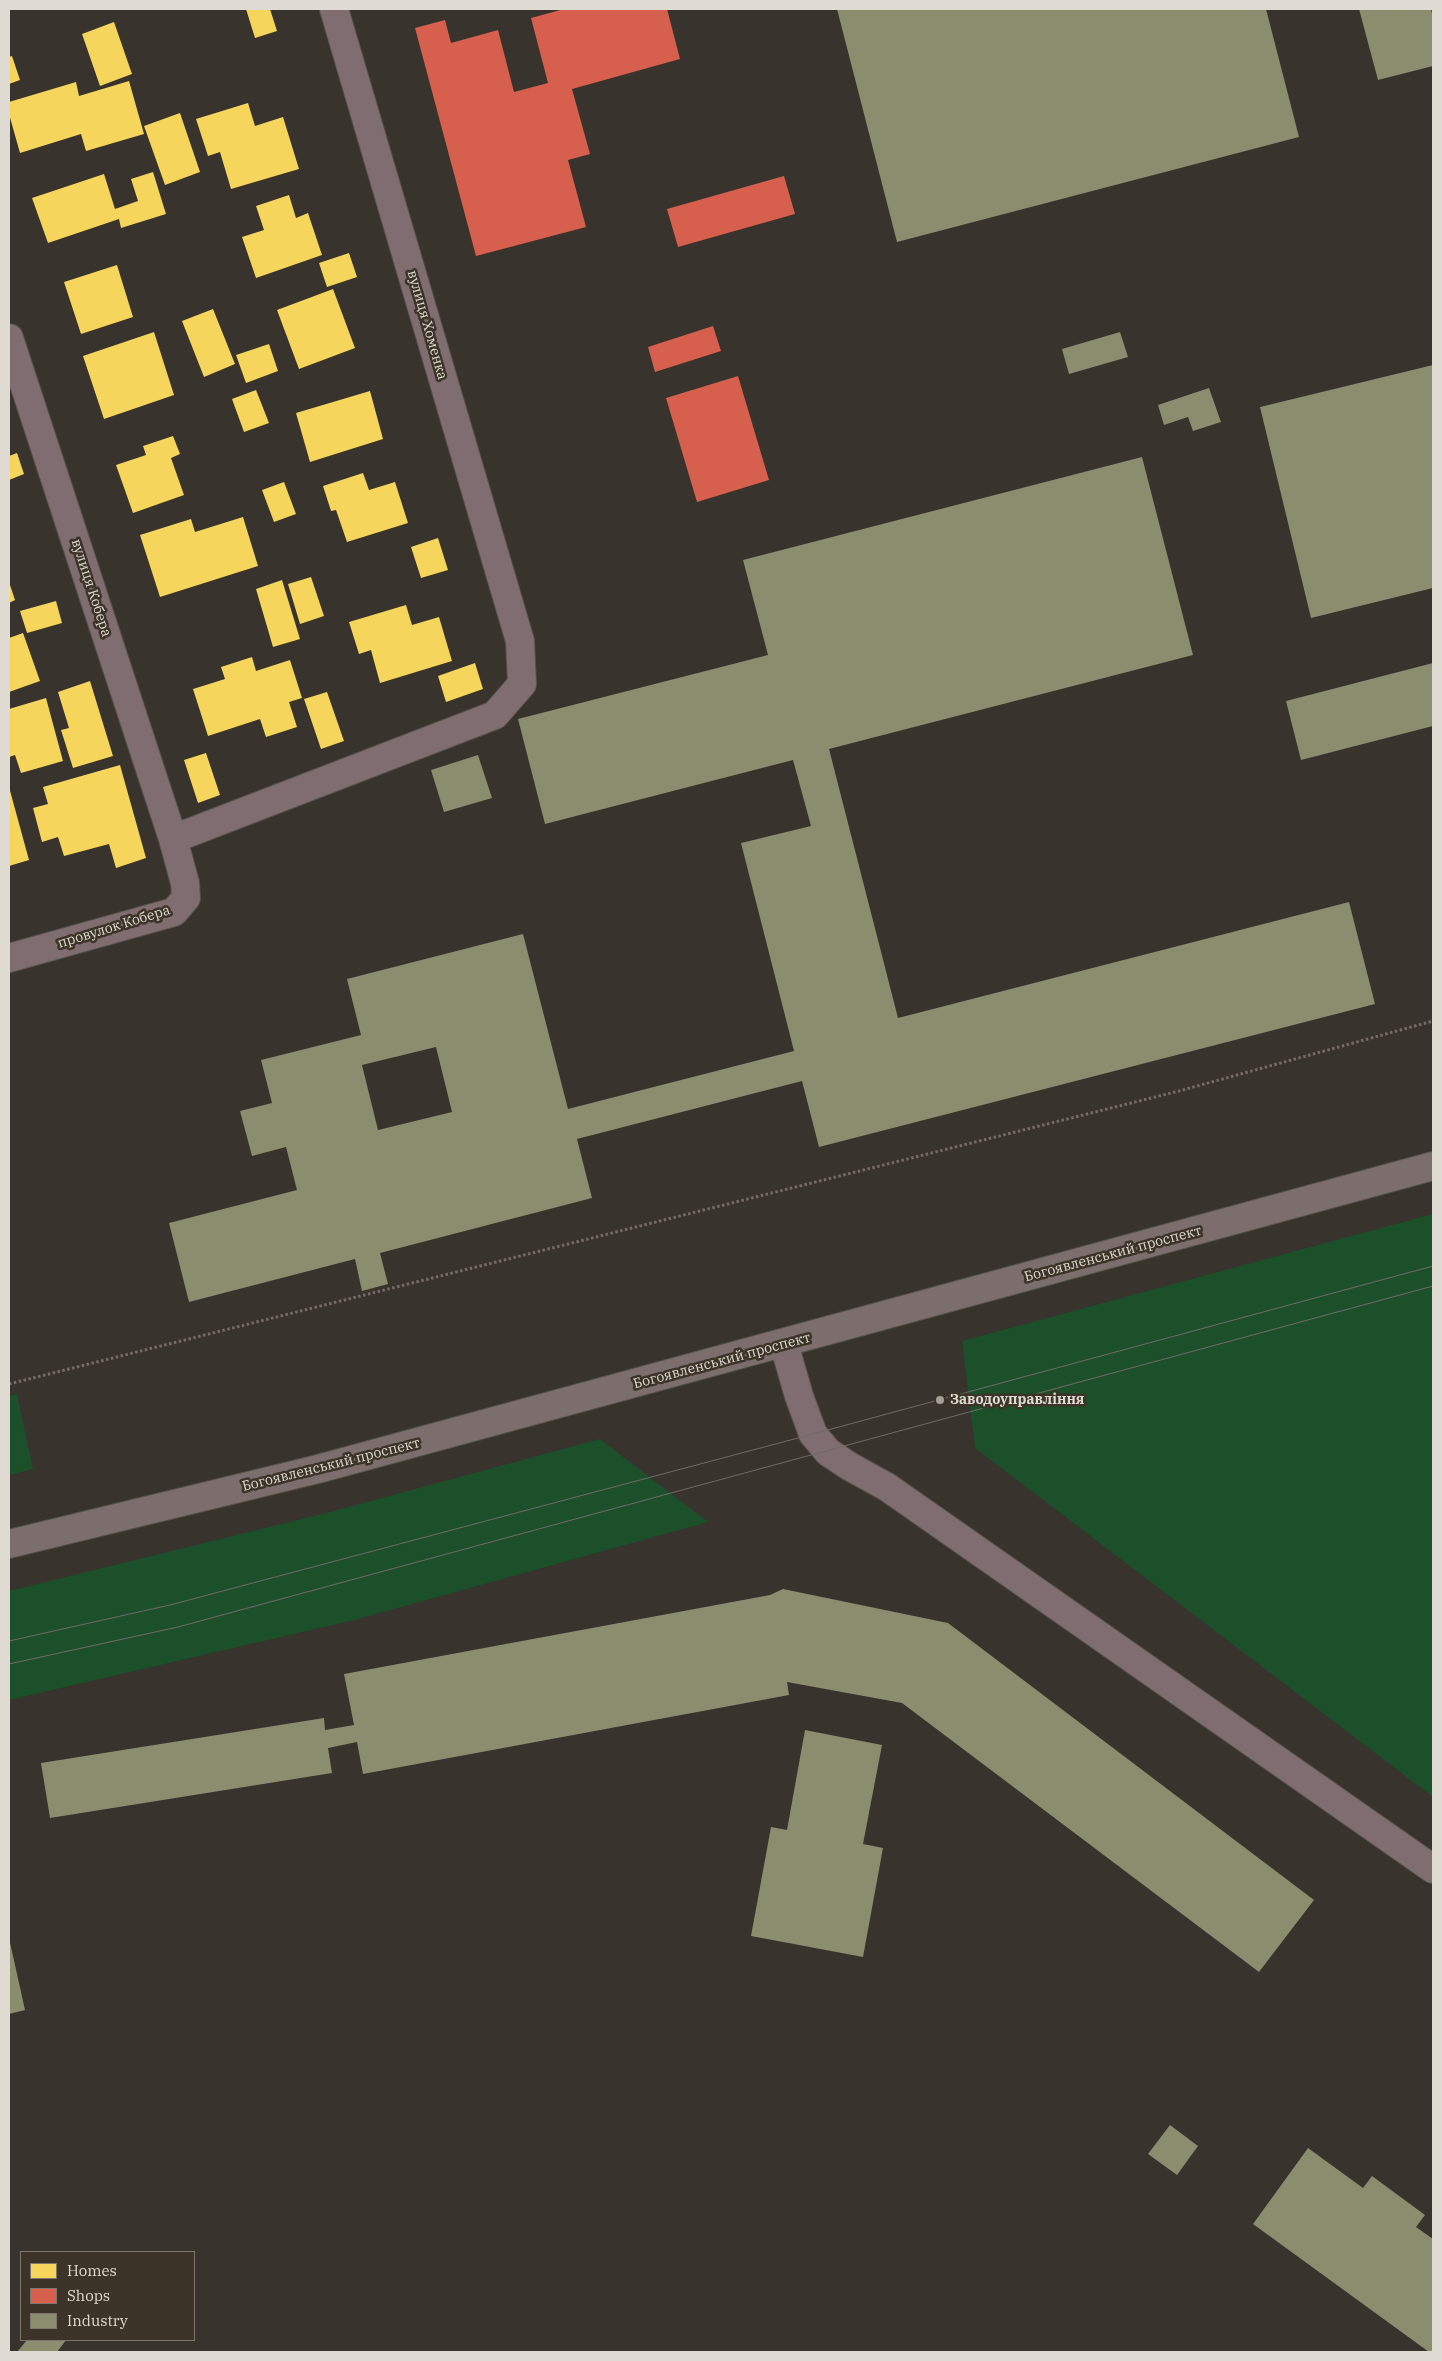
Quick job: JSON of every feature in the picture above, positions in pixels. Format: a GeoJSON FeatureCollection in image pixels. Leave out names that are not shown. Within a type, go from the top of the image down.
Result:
{"type":"FeatureCollection","features":[{"type":"Feature","properties":{"kind":"main road","name":"Богоявленський проспект"},"geometry":{"type":"LineString","coordinates":[[9,1544],[318,1469],[784,1344],[1433,1166]]}},
{"type":"Feature","properties":{"kind":"street","name":"вулиця Хоменка"},"geometry":{"type":"LineString","coordinates":[[173,839],[495,715],[522,684],[520,641],[334,9]]}},
{"type":"Feature","properties":{"kind":"street","name":"вулиця Кобера"},"geometry":{"type":"LineString","coordinates":[[9,338],[173,839]]}},
{"type":"Feature","properties":{"kind":"street","name":"провулок Кобера"},"geometry":{"type":"LineString","coordinates":[[9,958],[174,912],[186,898],[185,883],[173,839]]}},
{"type":"Feature","properties":{"kind":"street"},"geometry":{"type":"LineString","coordinates":[[784,1344],[799,1396],[813,1434],[828,1452],[887,1487],[1433,1870]]}},
{"type":"Feature","properties":{"kind":"path"},"geometry":{"type":"LineString","coordinates":[[9,1384],[1179,1091],[1433,1021]]}},
{"type":"Feature","properties":{"kind":"green space"},"geometry":{"type":"Polygon","coordinates":[[[1433,1214],[1433,1797],[975,1448],[962,1341],[1433,1214]]]}},
{"type":"Feature","properties":{"kind":"green space"},"geometry":{"type":"Polygon","coordinates":[[[17,1394],[33,1469],[9,1475],[9,1396],[17,1394]]]}},
{"type":"Feature","properties":{"kind":"green space"},"geometry":{"type":"Polygon","coordinates":[[[600,1439],[708,1522],[354,1620],[9,1700],[9,1591],[330,1512],[600,1439]]]}},
{"type":"Feature","properties":{"kind":"building: Homes"},"geometry":{"type":"Polygon","coordinates":[[[246,9],[270,9],[277,31],[255,38],[246,9]]]}},
{"type":"Feature","properties":{"kind":"building: Homes"},"geometry":{"type":"Polygon","coordinates":[[[114,22],[132,74],[100,86],[82,34],[114,22]]]}},
{"type":"Feature","properties":{"kind":"building: Homes"},"geometry":{"type":"Polygon","coordinates":[[[12,56],[20,80],[9,84],[9,57],[12,56]]]}},
{"type":"Feature","properties":{"kind":"building: Homes"},"geometry":{"type":"Polygon","coordinates":[[[129,81],[144,134],[86,151],[81,134],[20,153],[9,114],[9,102],[76,82],[79,96],[129,81]]]}},
{"type":"Feature","properties":{"kind":"building: Homes"},"geometry":{"type":"Polygon","coordinates":[[[248,103],[255,126],[283,117],[299,169],[231,189],[220,152],[208,156],[196,119],[248,103]]]}},
{"type":"Feature","properties":{"kind":"building: Homes"},"geometry":{"type":"Polygon","coordinates":[[[180,113],[200,172],[165,185],[144,126],[180,113]]]}},
{"type":"Feature","properties":{"kind":"building: Homes"},"geometry":{"type":"Polygon","coordinates":[[[153,172],[166,214],[121,228],[119,219],[48,243],[32,198],[104,174],[115,209],[138,201],[131,179],[153,172]]]}},
{"type":"Feature","properties":{"kind":"building: Homes"},"geometry":{"type":"Polygon","coordinates":[[[289,195],[296,218],[308,213],[322,255],[256,278],[242,237],[264,230],[256,206],[289,195]]]}},
{"type":"Feature","properties":{"kind":"building: Homes"},"geometry":{"type":"Polygon","coordinates":[[[349,253],[357,277],[327,287],[319,263],[349,253]]]}},
{"type":"Feature","properties":{"kind":"building: Homes"},"geometry":{"type":"Polygon","coordinates":[[[117,265],[133,317],[81,334],[64,282],[117,265]]]}},
{"type":"Feature","properties":{"kind":"building: Homes"},"geometry":{"type":"Polygon","coordinates":[[[333,289],[355,348],[299,369],[277,310],[333,289]]]}},
{"type":"Feature","properties":{"kind":"building: Homes"},"geometry":{"type":"Polygon","coordinates":[[[213,309],[235,364],[204,377],[182,321],[213,309]]]}},
{"type":"Feature","properties":{"kind":"building: Homes"},"geometry":{"type":"Polygon","coordinates":[[[154,332],[174,395],[104,419],[83,356],[154,332]]]}},
{"type":"Feature","properties":{"kind":"building: Homes"},"geometry":{"type":"Polygon","coordinates":[[[269,344],[278,371],[246,383],[236,355],[269,344]]]}},
{"type":"Feature","properties":{"kind":"building: Homes"},"geometry":{"type":"Polygon","coordinates":[[[256,390],[269,423],[244,432],[232,399],[256,390]]]}},
{"type":"Feature","properties":{"kind":"building: Homes"},"geometry":{"type":"Polygon","coordinates":[[[370,391],[383,439],[310,462],[296,413],[370,391]]]}},
{"type":"Feature","properties":{"kind":"building: Homes"},"geometry":{"type":"Polygon","coordinates":[[[173,436],[180,454],[171,458],[184,495],[133,513],[116,465],[146,455],[143,446],[173,436]]]}},
{"type":"Feature","properties":{"kind":"building: Homes"},"geometry":{"type":"Polygon","coordinates":[[[17,453],[24,474],[9,480],[9,456],[17,453]]]}},
{"type":"Feature","properties":{"kind":"building: Homes"},"geometry":{"type":"Polygon","coordinates":[[[363,473],[369,490],[395,482],[408,523],[347,542],[336,510],[331,511],[323,486],[363,473]]]}},
{"type":"Feature","properties":{"kind":"building: Homes"},"geometry":{"type":"Polygon","coordinates":[[[284,482],[296,514],[274,522],[262,490],[284,482]]]}},
{"type":"Feature","properties":{"kind":"building: Homes"},"geometry":{"type":"Polygon","coordinates":[[[243,517],[258,566],[160,597],[140,535],[191,519],[195,532],[243,517]]]}},
{"type":"Feature","properties":{"kind":"building: Homes"},"geometry":{"type":"Polygon","coordinates":[[[438,538],[448,570],[421,578],[411,547],[438,538]]]}},
{"type":"Feature","properties":{"kind":"building: Homes"},"geometry":{"type":"Polygon","coordinates":[[[311,577],[324,616],[300,624],[288,584],[311,577]]]}},
{"type":"Feature","properties":{"kind":"building: Homes"},"geometry":{"type":"Polygon","coordinates":[[[282,580],[300,639],[273,647],[256,589],[282,580]]]}},
{"type":"Feature","properties":{"kind":"building: Homes"},"geometry":{"type":"Polygon","coordinates":[[[9,582],[15,600],[9,603],[9,582]]]}},
{"type":"Feature","properties":{"kind":"building: Homes"},"geometry":{"type":"Polygon","coordinates":[[[56,601],[62,623],[27,633],[20,611],[56,601]]]}},
{"type":"Feature","properties":{"kind":"building: Homes"},"geometry":{"type":"Polygon","coordinates":[[[406,605],[412,625],[439,617],[452,661],[380,683],[371,650],[359,654],[349,622],[406,605]]]}},
{"type":"Feature","properties":{"kind":"building: Homes"},"geometry":{"type":"Polygon","coordinates":[[[23,633],[40,681],[9,692],[9,638],[23,633]]]}},
{"type":"Feature","properties":{"kind":"building: Homes"},"geometry":{"type":"Polygon","coordinates":[[[252,657],[256,671],[290,660],[302,698],[289,702],[297,727],[266,737],[260,719],[208,736],[193,689],[225,679],[221,667],[252,657]]]}},
{"type":"Feature","properties":{"kind":"building: Homes"},"geometry":{"type":"Polygon","coordinates":[[[475,663],[483,689],[446,702],[438,676],[475,663]]]}},
{"type":"Feature","properties":{"kind":"building: Homes"},"geometry":{"type":"Polygon","coordinates":[[[90,681],[113,756],[73,768],[61,730],[69,728],[58,692],[90,681]]]}},
{"type":"Feature","properties":{"kind":"building: Homes"},"geometry":{"type":"Polygon","coordinates":[[[327,692],[344,741],[321,749],[304,699],[327,692]]]}},
{"type":"Feature","properties":{"kind":"building: Homes"},"geometry":{"type":"Polygon","coordinates":[[[46,698],[63,761],[21,773],[15,755],[9,757],[9,709],[46,698]]]}},
{"type":"Feature","properties":{"kind":"building: Homes"},"geometry":{"type":"Polygon","coordinates":[[[206,753],[220,795],[198,803],[184,760],[206,753]]]}},
{"type":"Feature","properties":{"kind":"building: Homes"},"geometry":{"type":"Polygon","coordinates":[[[120,765],[146,858],[116,868],[109,844],[64,856],[58,837],[42,842],[33,808],[48,804],[43,787],[120,765]]]}},
{"type":"Feature","properties":{"kind":"building: Homes"},"geometry":{"type":"Polygon","coordinates":[[[9,787],[29,860],[9,866],[9,787]]]}},
{"type":"Feature","properties":{"kind":"building: Shops"},"geometry":{"type":"Polygon","coordinates":[[[564,9],[667,9],[680,59],[572,89],[590,154],[568,160],[586,227],[476,256],[415,28],[445,20],[451,43],[498,30],[514,92],[548,83],[531,18],[564,9]]]}},
{"type":"Feature","properties":{"kind":"building: Shops"},"geometry":{"type":"Polygon","coordinates":[[[784,176],[795,214],[678,247],[667,209],[784,176]]]}},
{"type":"Feature","properties":{"kind":"building: Shops"},"geometry":{"type":"Polygon","coordinates":[[[713,326],[721,351],[655,372],[648,347],[713,326]]]}},
{"type":"Feature","properties":{"kind":"building: Shops"},"geometry":{"type":"Polygon","coordinates":[[[738,376],[769,480],[697,502],[666,398],[738,376]]]}},
{"type":"Feature","properties":{"kind":"building: Industry"},"geometry":{"type":"Polygon","coordinates":[[[837,9],[1266,9],[1299,137],[897,242],[837,9]]]}},
{"type":"Feature","properties":{"kind":"building: Industry"},"geometry":{"type":"Polygon","coordinates":[[[1359,9],[1431,9],[1433,18],[1433,66],[1378,80],[1359,9]]]}},
{"type":"Feature","properties":{"kind":"building: Industry"},"geometry":{"type":"Polygon","coordinates":[[[1120,332],[1128,357],[1069,374],[1062,349],[1120,332]]]}},
{"type":"Feature","properties":{"kind":"building: Industry"},"geometry":{"type":"Polygon","coordinates":[[[1433,365],[1433,588],[1311,618],[1260,407],[1433,365]]]}},
{"type":"Feature","properties":{"kind":"building: Industry"},"geometry":{"type":"Polygon","coordinates":[[[1209,388],[1221,422],[1193,431],[1188,417],[1164,425],[1158,405],[1209,388]]]}},
{"type":"Feature","properties":{"kind":"building: Industry"},"geometry":{"type":"Polygon","coordinates":[[[1142,457],[1193,655],[829,749],[898,1018],[1349,902],[1375,1004],[819,1147],[802,1081],[577,1139],[592,1198],[380,1253],[388,1284],[362,1291],[355,1259],[189,1302],[169,1223],[297,1190],[286,1147],[252,1156],[240,1111],[272,1103],[261,1060],[361,1035],[347,979],[523,934],[568,1109],[794,1051],[741,843],[811,826],[793,760],[545,824],[518,719],[768,655],[743,560],[1142,457]],[[436,1047],[362,1065],[378,1130],[452,1112],[436,1047]]]}},
{"type":"Feature","properties":{"kind":"building: Industry"},"geometry":{"type":"Polygon","coordinates":[[[1433,663],[1433,726],[1301,760],[1286,701],[1433,663]]]}},
{"type":"Feature","properties":{"kind":"building: Industry"},"geometry":{"type":"Polygon","coordinates":[[[478,755],[492,798],[444,812],[431,770],[478,755]]]}},
{"type":"Feature","properties":{"kind":"building: Industry"},"geometry":{"type":"Polygon","coordinates":[[[783,1589],[948,1623],[1314,1900],[1259,1972],[902,1703],[787,1682],[789,1695],[363,1774],[357,1742],[328,1748],[332,1773],[50,1818],[41,1763],[324,1718],[325,1730],[354,1725],[344,1674],[770,1595],[783,1589]]]}},
{"type":"Feature","properties":{"kind":"building: Industry"},"geometry":{"type":"Polygon","coordinates":[[[805,1730],[882,1745],[863,1844],[883,1848],[863,1957],[751,1936],[771,1827],[787,1830],[805,1730]]]}},
{"type":"Feature","properties":{"kind":"building: Industry"},"geometry":{"type":"Polygon","coordinates":[[[9,1938],[25,2010],[9,2014],[9,1938]]]}},
{"type":"Feature","properties":{"kind":"building: Industry"},"geometry":{"type":"Polygon","coordinates":[[[1170,2125],[1198,2146],[1177,2175],[1148,2154],[1170,2125]]]}},
{"type":"Feature","properties":{"kind":"building: Industry"},"geometry":{"type":"Polygon","coordinates":[[[1308,2148],[1363,2188],[1372,2176],[1425,2215],[1416,2227],[1433,2239],[1433,2352],[1429,2352],[1253,2224],[1308,2148]]]}},
{"type":"Feature","properties":{"kind":"building: Industry"},"geometry":{"type":"Polygon","coordinates":[[[26,2341],[65,2341],[57,2352],[17,2352],[26,2341]]]}},
{"type":"Feature","properties":{"kind":"tram line"},"geometry":{"type":"LineString","coordinates":[[9,1641],[170,1605],[813,1434],[1433,1266]]}},
{"type":"Feature","properties":{"kind":"tram line"},"geometry":{"type":"LineString","coordinates":[[9,1664],[178,1627],[1433,1286]]}},
{"type":"Feature","properties":{"kind":"place","name":"Заводоуправління"},"geometry":{"type":"Point","coordinates":[940,1400]}}]}
